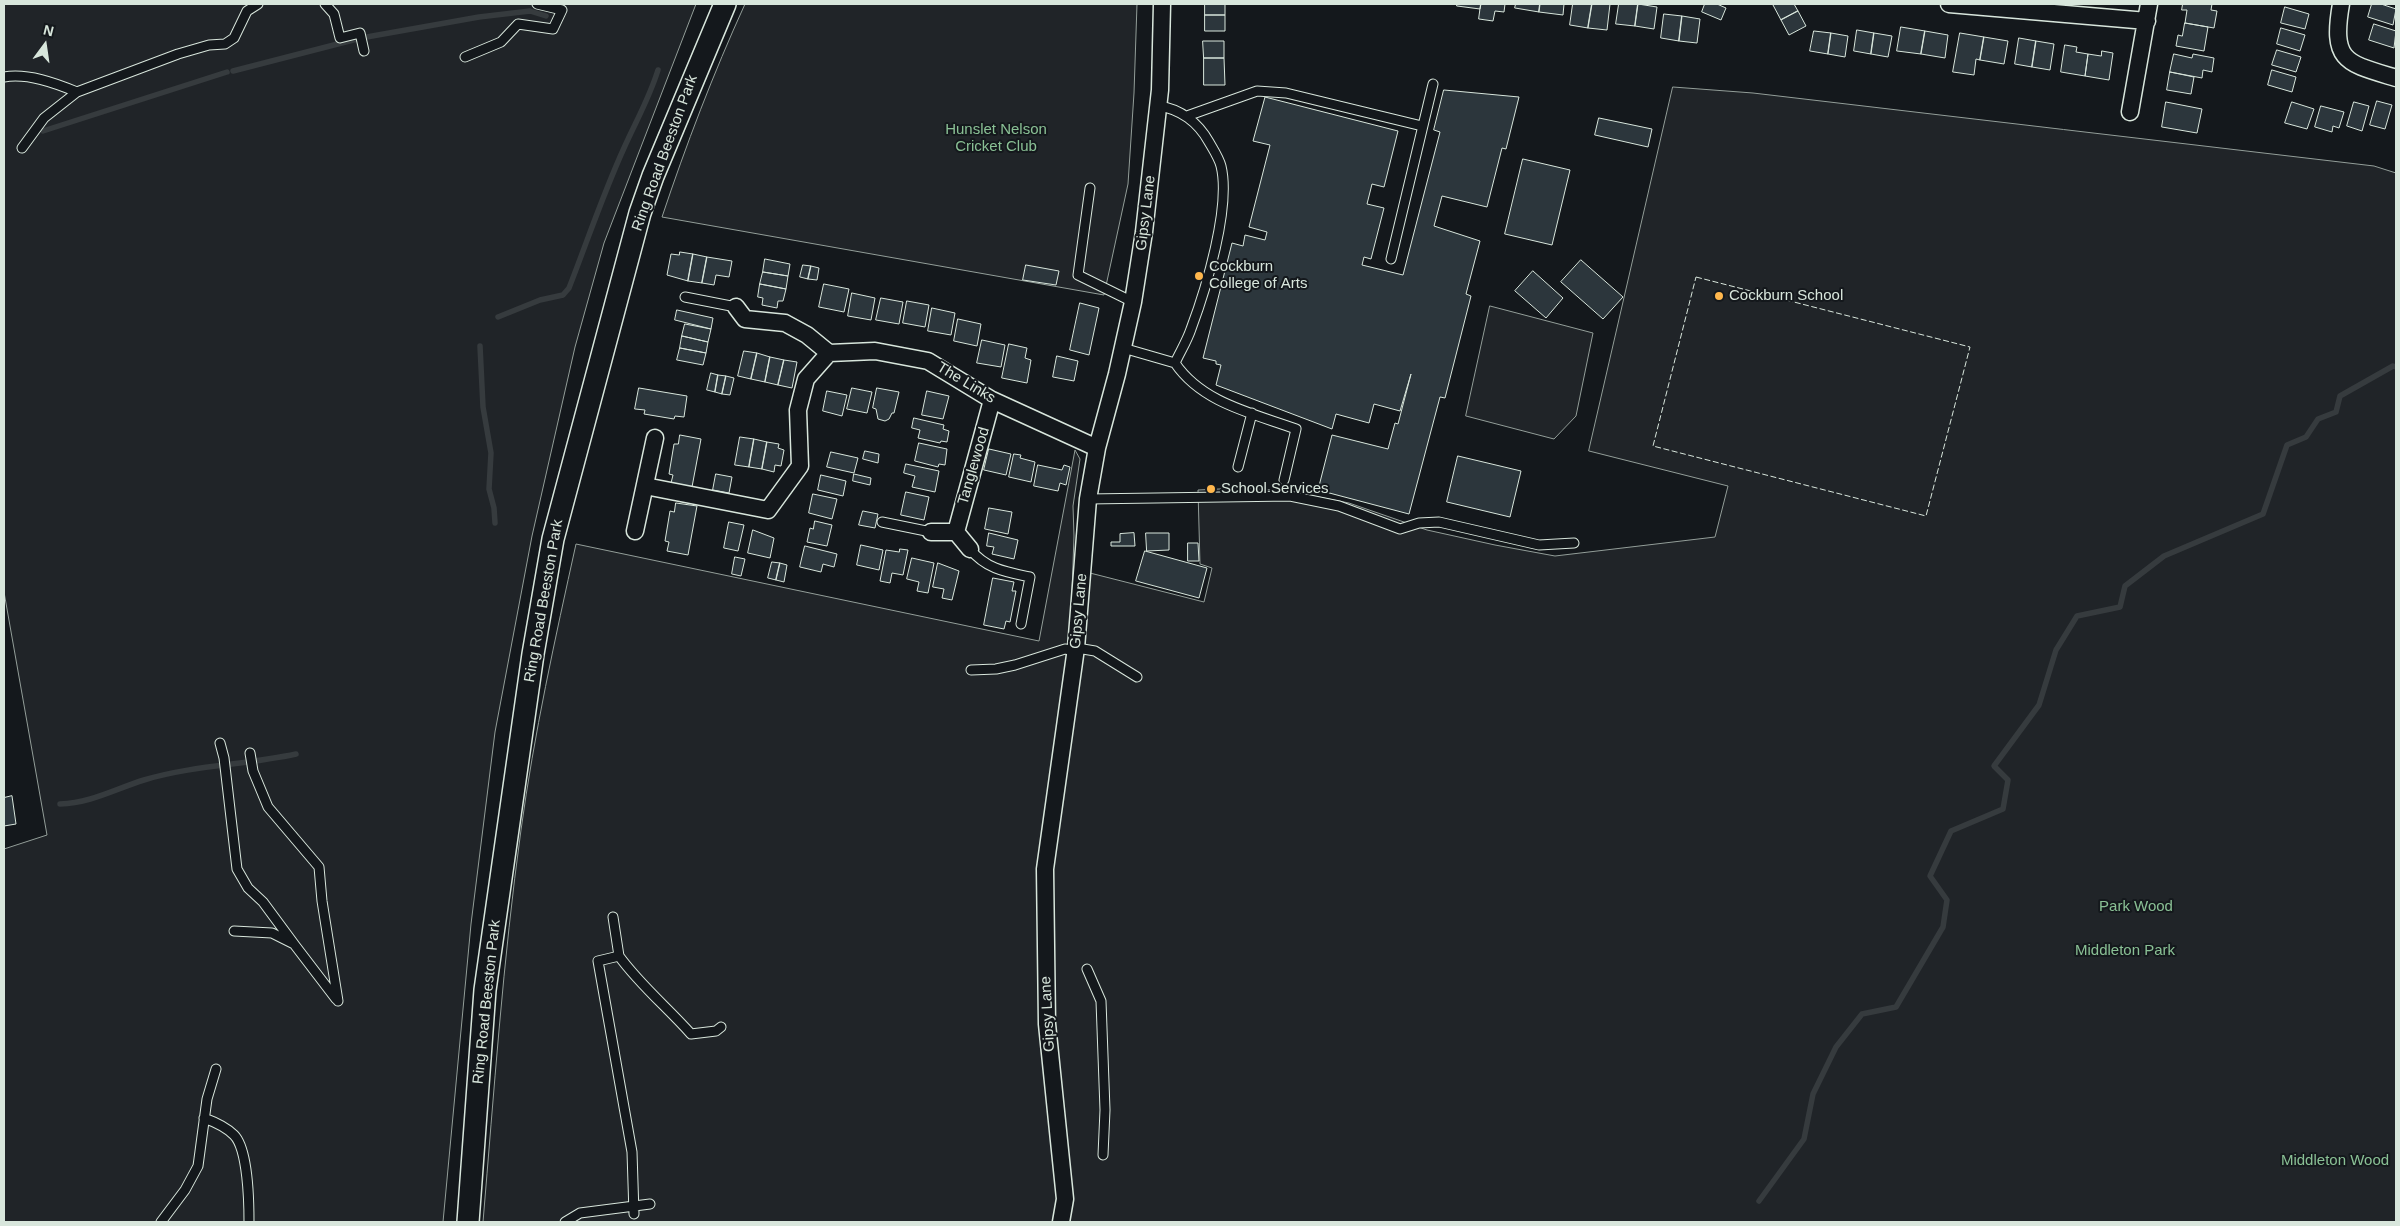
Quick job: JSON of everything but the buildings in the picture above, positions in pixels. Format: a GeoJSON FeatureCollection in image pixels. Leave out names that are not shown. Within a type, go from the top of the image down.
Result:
{"type":"FeatureCollection","features":[{"type":"Feature","properties":{"kind":"street","name":"Ring Road Beeston Park"},"geometry":{"type":"LineString","coordinates":[[468,1222],[485,990],[533,654],[553,539],[640,213],[668,140],[725,4]]}},
{"type":"Feature","properties":{"kind":"street","name":"Gipsy Lane"},"geometry":{"type":"LineString","coordinates":[[1061,1222],[1065,1199],[1046,1024],[1045,868],[1076,651],[1088,499],[1096,448],[1123,348],[1133,302],[1159,106],[1162,4]]}},
{"type":"Feature","properties":{"kind":"street"},"geometry":{"type":"LineString","coordinates":[[1949,4],[2146,21]]}},
{"type":"Feature","properties":{"kind":"street"},"geometry":{"type":"LineString","coordinates":[[2130,112],[2150,4]]}},
{"type":"Feature","properties":{"kind":"street"},"geometry":{"type":"LineString","coordinates":[[2341,4],[2336,33],[2339,46],[2346,57],[2355,66],[2396,78]]}},
{"type":"Feature","properties":{"kind":"street"},"geometry":{"type":"LineString","coordinates":[[645,486],[768,510],[800,466],[798,410],[806,379],[829,353],[807,335],[785,323],[740,320]]}},
{"type":"Feature","properties":{"kind":"street","name":"The Links"},"geometry":{"type":"LineString","coordinates":[[829,353],[874,351],[928,361],[992,400],[1096,448]]}},
{"type":"Feature","properties":{"kind":"street","name":"Tanglewood"},"geometry":{"type":"LineString","coordinates":[[956,532],[992,400]]}},
{"type":"Feature","properties":{"kind":"street"},"geometry":{"type":"LineString","coordinates":[[635,531],[655,438]]}},
{"type":"Feature","properties":{"kind":"street"},"geometry":{"type":"LineString","coordinates":[[930,532],[956,532],[970,549]]}},
{"type":"Feature","properties":{"kind":"lane"},"geometry":{"type":"LineString","coordinates":[[22,148],[44,118],[77,92],[178,54],[210,45],[225,44],[234,38],[247,10],[258,4]]}},
{"type":"Feature","properties":{"kind":"lane"},"geometry":{"type":"LineString","coordinates":[[325,4],[334,14],[340,38],[360,33],[363,47]]}},
{"type":"Feature","properties":{"kind":"lane"},"geometry":{"type":"LineString","coordinates":[[465,56],[500,42],[518,24],[553,29],[562,10],[538,4]]}},
{"type":"Feature","properties":{"kind":"lane"},"geometry":{"type":"LineString","coordinates":[[4,77],[11,76],[50,81],[77,92]]}},
{"type":"Feature","properties":{"kind":"lane"},"geometry":{"type":"LineString","coordinates":[[1390,259],[1433,84]]}},
{"type":"Feature","properties":{"kind":"lane"},"geometry":{"type":"LineString","coordinates":[[1187,116],[1258,91],[1286,93],[1422,126]]}},
{"type":"Feature","properties":{"kind":"lane"},"geometry":{"type":"LineString","coordinates":[[1159,106],[1173,108],[1187,116],[1204,133],[1221,165],[1224,202],[1205,286],[1191,331],[1175,363]]}},
{"type":"Feature","properties":{"kind":"lane"},"geometry":{"type":"LineString","coordinates":[[1090,188],[1078,275],[1133,302]]}},
{"type":"Feature","properties":{"kind":"lane"},"geometry":{"type":"LineString","coordinates":[[685,297],[740,320]]}},
{"type":"Feature","properties":{"kind":"lane"},"geometry":{"type":"LineString","coordinates":[[1123,348],[1175,363],[1185,378],[1200,390],[1223,402],[1296,429],[1284,480]]}},
{"type":"Feature","properties":{"kind":"lane"},"geometry":{"type":"LineString","coordinates":[[1238,467],[1252,413]]}},
{"type":"Feature","properties":{"kind":"lane"},"geometry":{"type":"LineString","coordinates":[[1088,499],[1290,496],[1339,506],[1400,529],[1418,523],[1439,522],[1539,545],[1574,543]]}},
{"type":"Feature","properties":{"kind":"lane"},"geometry":{"type":"LineString","coordinates":[[882,522],[930,532]]}},
{"type":"Feature","properties":{"kind":"lane"},"geometry":{"type":"LineString","coordinates":[[970,549],[979,560],[988,566],[1030,577],[1020,624]]}},
{"type":"Feature","properties":{"kind":"lane"},"geometry":{"type":"LineString","coordinates":[[971,670],[996,669],[1066,649],[1076,651],[1083,649],[1095,651],[1137,677]]}},
{"type":"Feature","properties":{"kind":"lane"},"geometry":{"type":"LineString","coordinates":[[220,744],[224,758],[237,869],[248,888],[263,902],[338,1001],[322,901],[319,867],[268,807],[253,771],[250,753]]}},
{"type":"Feature","properties":{"kind":"lane"},"geometry":{"type":"LineString","coordinates":[[613,917],[619,956],[636,979],[671,1011],[690,1034],[716,1031],[721,1027]]}},
{"type":"Feature","properties":{"kind":"lane"},"geometry":{"type":"LineString","coordinates":[[234,931],[272,933],[294,944]]}},
{"type":"Feature","properties":{"kind":"lane"},"geometry":{"type":"LineString","coordinates":[[619,956],[598,961],[632,1152],[633,1211]]}},
{"type":"Feature","properties":{"kind":"lane"},"geometry":{"type":"LineString","coordinates":[[1087,969],[1101,1000],[1105,1110],[1104,1154]]}},
{"type":"Feature","properties":{"kind":"lane"},"geometry":{"type":"LineString","coordinates":[[161,1222],[185,1190],[198,1166],[204,1118],[216,1069]]}},
{"type":"Feature","properties":{"kind":"lane"},"geometry":{"type":"LineString","coordinates":[[204,1118],[218,1123],[236,1137],[248,1177],[249,1222]]}},
{"type":"Feature","properties":{"kind":"lane"},"geometry":{"type":"LineString","coordinates":[[565,1222],[580,1213],[633,1211],[650,1204]]}},
{"type":"Feature","properties":{"kind":"green space"},"geometry":{"type":"Polygon","coordinates":[[[4,4],[696,4],[604,243],[575,347],[532,536],[495,732],[471,924],[443,1222],[4,1222],[4,849],[47,835],[4,592],[4,4]]]}},
{"type":"Feature","properties":{"kind":"green space","name":"Hunslet Nelson Cricket Club"},"geometry":{"type":"Polygon","coordinates":[[[745,4],[1137,4],[1128,184],[1104,295],[662,217],[700,110],[745,4]]]}},
{"type":"Feature","properties":{"kind":"green space"},"geometry":{"type":"Polygon","coordinates":[[[1673,87],[1753,93],[2374,166],[2396,173],[2396,1222],[483,1222],[504,977],[521,830],[539,722],[576,544],[1039,641],[1075,450],[1080,459],[1073,506],[1074,536],[1070,647],[1090,573],[1204,602],[1212,568],[1200,564],[1198,490],[1241,488],[1288,491],[1349,503],[1427,530],[1555,556],[1715,537],[1728,486],[1589,451],[1673,87]]]}},
{"type":"Feature","properties":{"kind":"green space"},"geometry":{"type":"Polygon","coordinates":[[[1490,306],[1593,333],[1576,416],[1554,439],[1466,416],[1490,306]]]}},
{"type":"Feature","properties":{"kind":"waterway"},"geometry":{"type":"LineString","coordinates":[[233,71],[361,38],[479,17],[530,11],[546,16]]}},
{"type":"Feature","properties":{"kind":"waterway"},"geometry":{"type":"LineString","coordinates":[[498,317],[540,300],[563,295],[569,288],[609,183],[658,70]]}},
{"type":"Feature","properties":{"kind":"waterway"},"geometry":{"type":"LineString","coordinates":[[43,131],[227,72]]}},
{"type":"Feature","properties":{"kind":"waterway"},"geometry":{"type":"LineString","coordinates":[[480,346],[483,407],[491,453],[489,489],[494,508],[495,523]]}},
{"type":"Feature","properties":{"kind":"waterway"},"geometry":{"type":"LineString","coordinates":[[1759,1201],[1804,1139],[1813,1094],[1836,1047],[1862,1014],[1896,1007],[1943,927],[1947,900],[1930,876],[1951,831],[2003,809],[2008,780],[1994,766],[2039,705],[2056,650],[2077,616],[2120,607],[2125,586],[2164,556],[2263,514],[2287,445],[2306,437],[2318,419],[2336,412],[2340,396],[2393,366],[2396,367]]}},
{"type":"Feature","properties":{"kind":"waterway"},"geometry":{"type":"LineString","coordinates":[[60,804],[93,798],[163,775],[296,754]]}},
{"type":"Feature","properties":{"kind":"fence"},"geometry":{"type":"LineString","coordinates":[[1696,277],[1970,347],[1926,516],[1653,446],[1696,277]]}},
{"type":"Feature","properties":{"kind":"place","name":"Cockburn College of Arts"},"geometry":{"type":"Point","coordinates":[1199,276]}},
{"type":"Feature","properties":{"kind":"place","name":"Cockburn School"},"geometry":{"type":"Point","coordinates":[1719,296]}},
{"type":"Feature","properties":{"kind":"place","name":"School Services"},"geometry":{"type":"Point","coordinates":[1211,489]}},
{"type":"Feature","properties":{"kind":"park label","name":"Park Wood"},"geometry":{"type":"Point","coordinates":[2136,907]}},
{"type":"Feature","properties":{"kind":"park label","name":"Middleton Park"},"geometry":{"type":"Point","coordinates":[2125,951]}},
{"type":"Feature","properties":{"kind":"park label","name":"Middleton Wood"},"geometry":{"type":"Point","coordinates":[2335,1161]}}]}
